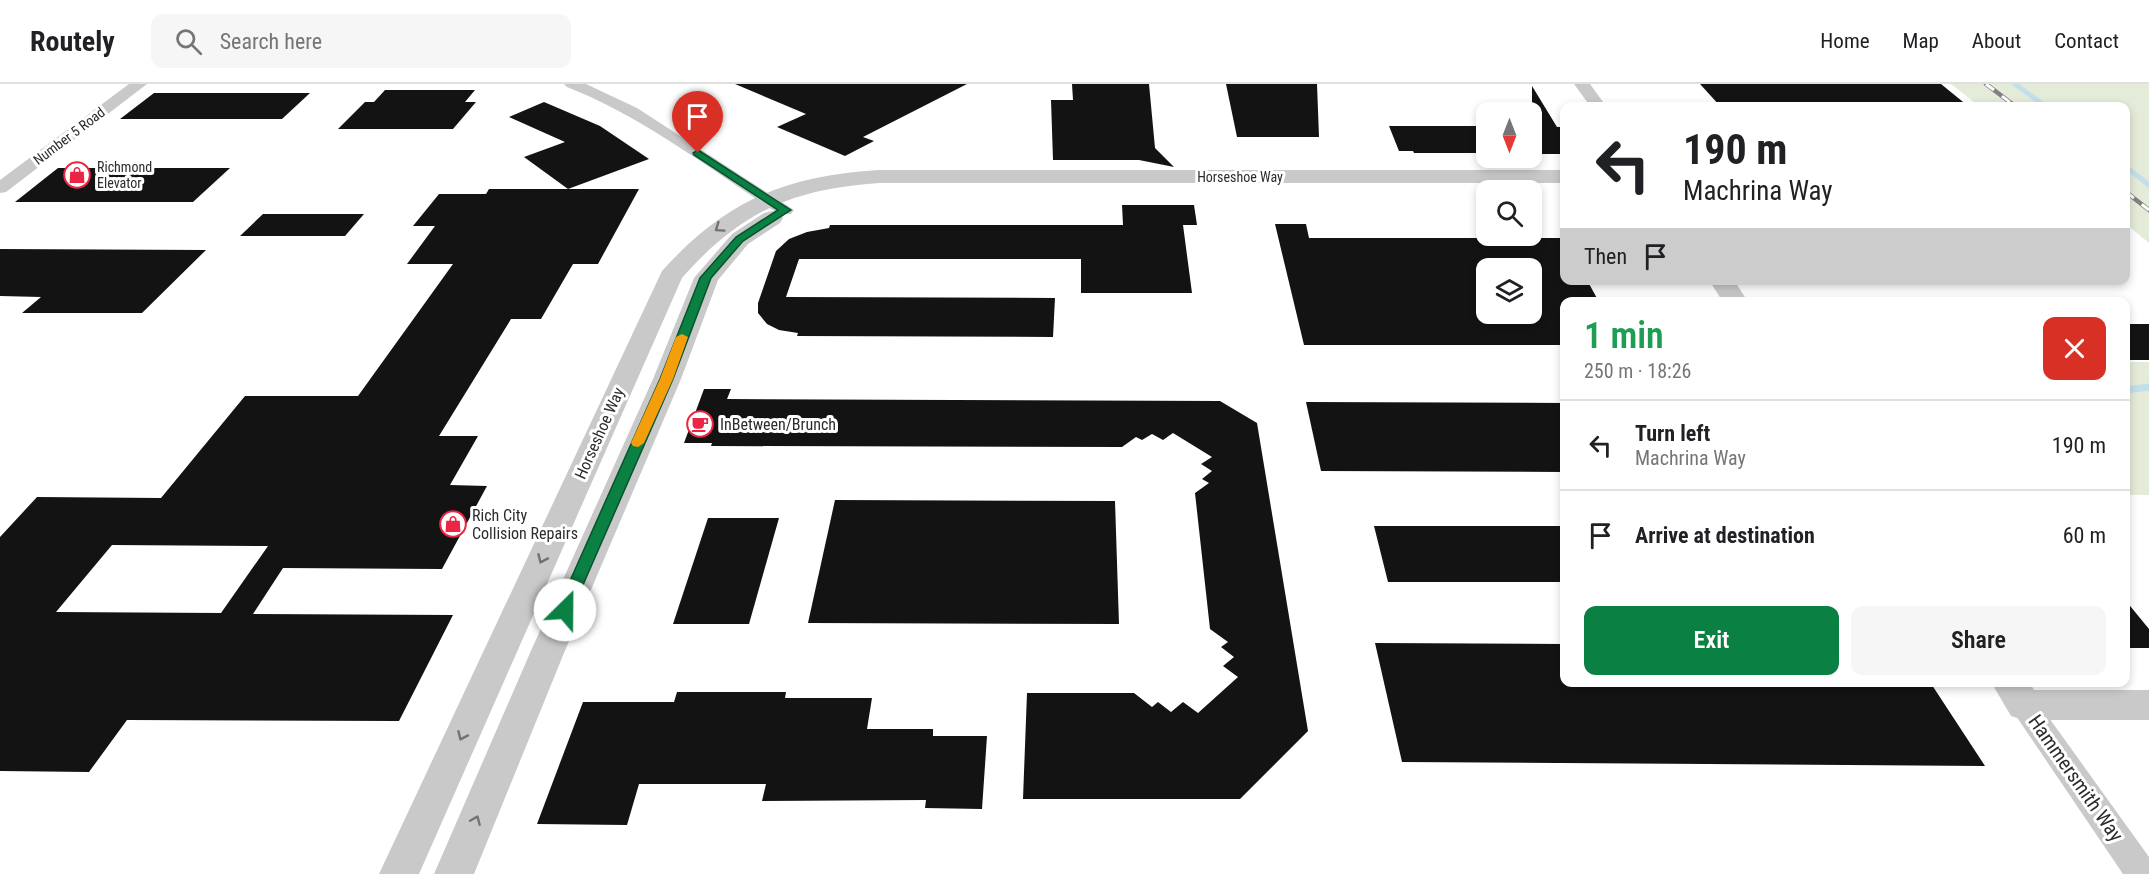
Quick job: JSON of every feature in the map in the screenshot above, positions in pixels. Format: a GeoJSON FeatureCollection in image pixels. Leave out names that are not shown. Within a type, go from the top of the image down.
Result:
{"type":"FeatureCollection","features":[{"type":"Feature","properties":{"kind":"street","name":"Number 5 Road"},"geometry":{"type":"LineString","coordinates":[[0,188],[139,84]]}},
{"type":"Feature","properties":{"kind":"street"},"geometry":{"type":"LineString","coordinates":[[572,84],[599,94],[631,111],[777,204]]}},
{"type":"Feature","properties":{"kind":"street"},"geometry":{"type":"LineString","coordinates":[[1582,84],[1595,102]]}},
{"type":"Feature","properties":{"kind":"street","name":"Horseshoe Way"},"geometry":{"type":"LineString","coordinates":[[399,874],[671,276],[704,238],[736,216],[777,204],[915,178],[1560,177]]}},
{"type":"Feature","properties":{"kind":"street","name":"Horseshoe Way"},"geometry":{"type":"LineString","coordinates":[[454,874],[560,621],[667,379],[706,278],[740,239],[777,204]]}},
{"type":"Feature","properties":{"kind":"street"},"geometry":{"type":"LineString","coordinates":[[2017,694],[2149,705]]}},
{"type":"Feature","properties":{"kind":"street","name":"Hammersmith Way"},"geometry":{"type":"LineString","coordinates":[[2017,694],[2142,874]]}},
{"type":"Feature","properties":{"kind":"green space"},"geometry":{"type":"Polygon","coordinates":[[[1951,84],[2149,84],[2149,243],[2130,227],[2130,102],[1974,102],[1951,84]]]}},
{"type":"Feature","properties":{"kind":"green space"},"geometry":{"type":"Polygon","coordinates":[[[2130,362],[2149,362],[2149,495],[2130,495],[2130,362]]]}},
{"type":"Feature","properties":{"kind":"building"},"geometry":{"type":"Polygon","coordinates":[[[735,84],[967,84],[863,137],[874,141],[845,156],[777,127],[806,114],[735,84]]]}},
{"type":"Feature","properties":{"kind":"building"},"geometry":{"type":"Polygon","coordinates":[[[1072,84],[1149,84],[1155,148],[1174,167],[1139,160],[1053,160],[1051,100],[1073,100],[1072,84]]]}},
{"type":"Feature","properties":{"kind":"building"},"geometry":{"type":"Polygon","coordinates":[[[1226,84],[1317,84],[1319,137],[1237,137],[1226,84]]]}},
{"type":"Feature","properties":{"kind":"building"},"geometry":{"type":"Polygon","coordinates":[[[1700,84],[1941,84],[1963,102],[1716,102],[1700,84]]]}},
{"type":"Feature","properties":{"kind":"building"},"geometry":{"type":"Polygon","coordinates":[[[1532,86],[1542,102],[1532,102],[1532,86]]]}},
{"type":"Feature","properties":{"kind":"building"},"geometry":{"type":"Polygon","coordinates":[[[385,90],[475,90],[465,102],[476,102],[453,129],[338,129],[365,102],[374,102],[385,90]]]}},
{"type":"Feature","properties":{"kind":"building"},"geometry":{"type":"Polygon","coordinates":[[[154,93],[310,93],[282,119],[120,119],[154,93]]]}},
{"type":"Feature","properties":{"kind":"building"},"geometry":{"type":"Polygon","coordinates":[[[544,102],[600,126],[649,159],[568,189],[524,157],[565,142],[509,117],[544,102]]]}},
{"type":"Feature","properties":{"kind":"building"},"geometry":{"type":"Polygon","coordinates":[[[1542,102],[1557,127],[1560,127],[1560,154],[1542,154],[1542,102]]]}},
{"type":"Feature","properties":{"kind":"building"},"geometry":{"type":"Polygon","coordinates":[[[1389,126],[1476,126],[1476,153],[1399,151],[1389,126]]]}},
{"type":"Feature","properties":{"kind":"building"},"geometry":{"type":"Polygon","coordinates":[[[58,168],[230,168],[193,202],[15,202],[58,168]]]}},
{"type":"Feature","properties":{"kind":"building"},"geometry":{"type":"Polygon","coordinates":[[[489,189],[639,189],[598,264],[573,264],[541,319],[511,319],[439,436],[478,436],[450,485],[487,486],[442,569],[283,568],[253,614],[453,615],[399,721],[127,720],[89,772],[0,771],[0,537],[37,497],[161,498],[245,396],[358,396],[453,264],[407,264],[435,226],[413,226],[439,194],[486,194],[489,189]],[[112,545],[56,612],[221,613],[268,546],[112,545]]]}},
{"type":"Feature","properties":{"kind":"building"},"geometry":{"type":"Polygon","coordinates":[[[1122,205],[1194,205],[1197,225],[1183,225],[1192,293],[1081,293],[1081,259],[799,259],[786,297],[1055,298],[1053,337],[797,336],[798,333],[779,330],[767,324],[758,313],[758,303],[776,251],[789,239],[807,232],[829,228],[830,225],[1123,225],[1122,205]]]}},
{"type":"Feature","properties":{"kind":"building"},"geometry":{"type":"Polygon","coordinates":[[[263,214],[364,214],[345,236],[240,236],[263,214]]]}},
{"type":"Feature","properties":{"kind":"building"},"geometry":{"type":"Polygon","coordinates":[[[1275,224],[1306,224],[1309,238],[1476,238],[1476,246],[1542,246],[1542,238],[1560,238],[1560,285],[1590,285],[1596,297],[1560,297],[1560,345],[1304,345],[1275,224]]]}},
{"type":"Feature","properties":{"kind":"building"},"geometry":{"type":"Polygon","coordinates":[[[0,249],[206,250],[142,313],[22,313],[41,297],[0,296],[0,249]]]}},
{"type":"Feature","properties":{"kind":"building"},"geometry":{"type":"Polygon","coordinates":[[[2130,324],[2149,324],[2149,360],[2130,360],[2130,324]]]}},
{"type":"Feature","properties":{"kind":"building"},"geometry":{"type":"Polygon","coordinates":[[[704,389],[731,389],[727,399],[1220,401],[1257,423],[1308,731],[1240,799],[1023,799],[1027,693],[1134,693],[1152,707],[1158,702],[1171,712],[1183,702],[1198,713],[1238,677],[1223,666],[1234,657],[1221,647],[1228,642],[1210,629],[1195,493],[1209,483],[1202,479],[1212,471],[1201,464],[1212,457],[1173,433],[1163,440],[1152,434],[1142,440],[1136,437],[1122,447],[711,446],[712,443],[684,443],[704,389]]]}},
{"type":"Feature","properties":{"kind":"building"},"geometry":{"type":"Polygon","coordinates":[[[1306,402],[1560,403],[1560,472],[1321,471],[1306,402]]]}},
{"type":"Feature","properties":{"kind":"building"},"geometry":{"type":"Polygon","coordinates":[[[835,500],[1115,501],[1119,624],[808,623],[835,500]]]}},
{"type":"Feature","properties":{"kind":"building"},"geometry":{"type":"Polygon","coordinates":[[[708,518],[779,518],[749,624],[673,624],[708,518]]]}},
{"type":"Feature","properties":{"kind":"building"},"geometry":{"type":"Polygon","coordinates":[[[1374,526],[1560,526],[1560,582],[1388,582],[1374,526]]]}},
{"type":"Feature","properties":{"kind":"building"},"geometry":{"type":"Polygon","coordinates":[[[2130,606],[2149,629],[2149,648],[2130,648],[2130,606]]]}},
{"type":"Feature","properties":{"kind":"building"},"geometry":{"type":"Polygon","coordinates":[[[1375,643],[1560,644],[1560,687],[1933,687],[1985,766],[1402,762],[1375,643]]]}},
{"type":"Feature","properties":{"kind":"building"},"geometry":{"type":"Polygon","coordinates":[[[677,692],[786,692],[785,698],[872,698],[867,729],[933,729],[933,736],[987,736],[982,809],[925,808],[926,800],[762,801],[766,784],[639,784],[627,825],[537,824],[583,702],[674,702],[677,692]]]}},
{"type":"Feature","properties":{"kind":"waterway"},"geometry":{"type":"LineString","coordinates":[[2015,84],[2040,102]]}},
{"type":"Feature","properties":{"kind":"waterway"},"geometry":{"type":"LineString","coordinates":[[2130,170],[2149,185]]}},
{"type":"Feature","properties":{"kind":"waterway"},"geometry":{"type":"LineString","coordinates":[[2130,389],[2149,387]]}},
{"type":"Feature","properties":{"kind":"railway"},"geometry":{"type":"LineString","coordinates":[[1986,84],[2010,102]]}},
{"type":"Feature","properties":{"kind":"railway"},"geometry":{"type":"LineString","coordinates":[[2130,195],[2149,210]]}},
{"type":"Feature","properties":{"kind":"slow traffic"},"geometry":{"type":"LineString","coordinates":[[638,443],[667,379],[682,337]]}},
{"type":"Feature","properties":{"kind":"place","name":"Richmond Elevator"},"geometry":{"type":"Point","coordinates":[77,175]}},
{"type":"Feature","properties":{"kind":"place","name":"InBetween/Brunch"},"geometry":{"type":"Point","coordinates":[700,424]}},
{"type":"Feature","properties":{"kind":"place","name":"Rich City Collision Repairs"},"geometry":{"type":"Point","coordinates":[453,524]}},
{"type":"Feature","properties":{"kind":"route"},"geometry":{"type":"LineString","coordinates":[[565,610],[667,379],[706,278],[724,254],[740,239],[785,210],[698,153]]}}]}
